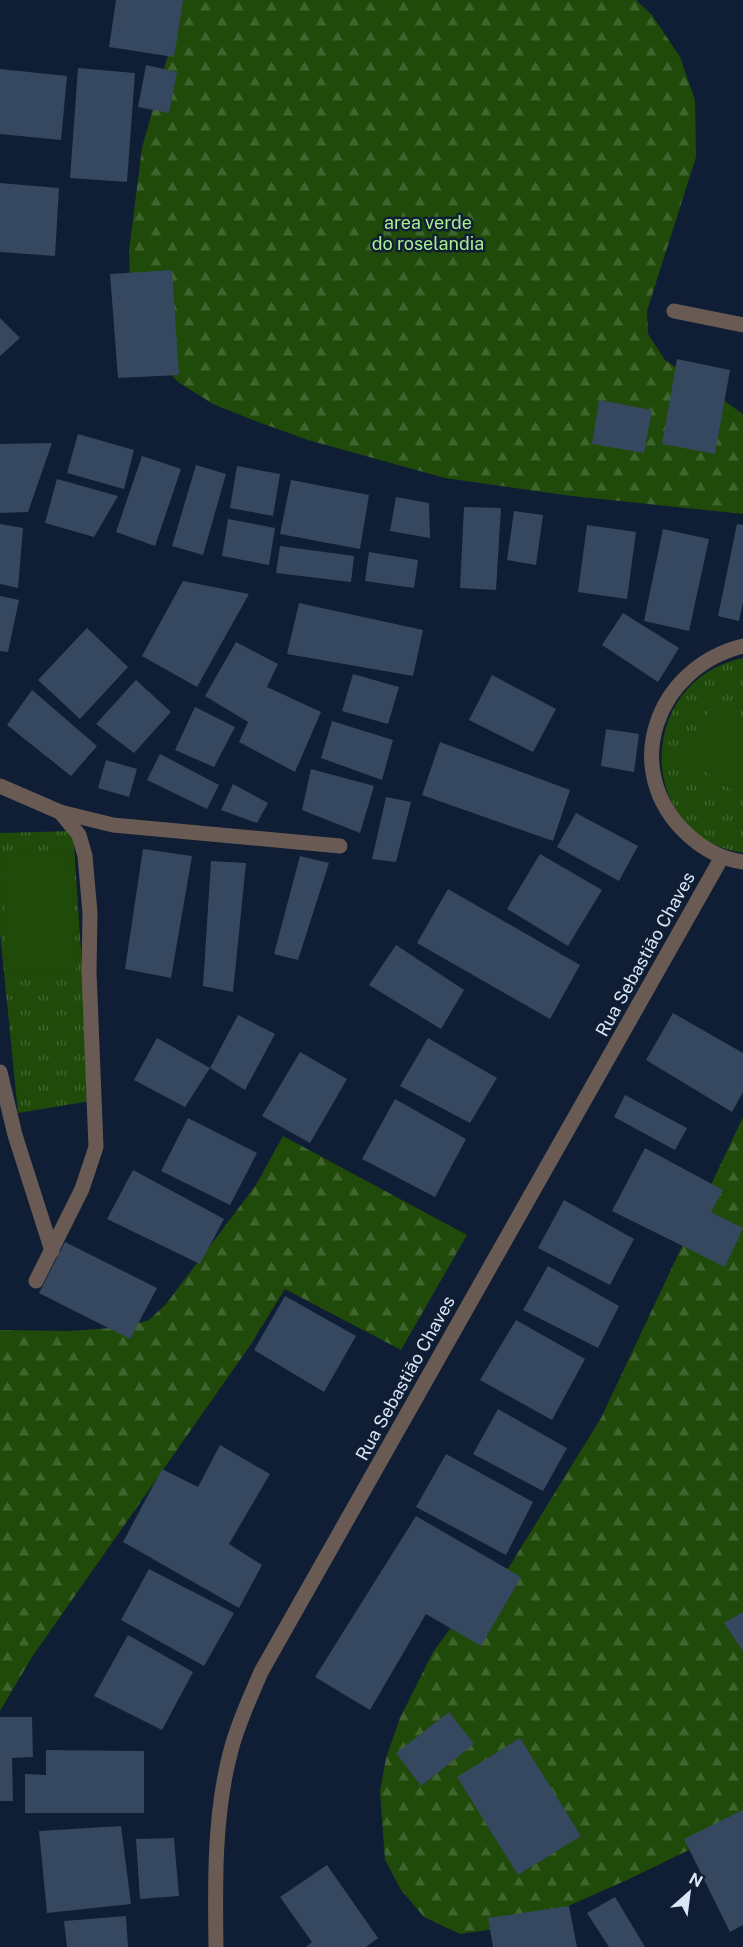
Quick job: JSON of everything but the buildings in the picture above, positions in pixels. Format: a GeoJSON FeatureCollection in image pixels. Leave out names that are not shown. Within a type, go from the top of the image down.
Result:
{"type":"FeatureCollection","features":[{"type":"Feature","properties":{"kind":"street"},"geometry":{"type":"LineString","coordinates":[[674,311],[743,326]]}},
{"type":"Feature","properties":{"kind":"street"},"geometry":{"type":"LineString","coordinates":[[743,646],[714,656],[686,674],[666,700],[654,729],[652,745],[654,776],[658,791],[673,819],[695,841],[722,857],[743,862]]}},
{"type":"Feature","properties":{"kind":"street"},"geometry":{"type":"LineString","coordinates":[[0,786],[60,812],[112,825],[340,846]]}},
{"type":"Feature","properties":{"kind":"street"},"geometry":{"type":"LineString","coordinates":[[36,1281],[89,1172],[96,1147],[97,1130],[89,971],[90,913],[85,856],[79,835],[60,812]]}},
{"type":"Feature","properties":{"kind":"street","name":"Rua Sebastião Chaves"},"geometry":{"type":"LineString","coordinates":[[216,1947],[216,1898],[223,1788],[237,1732],[261,1672],[722,857]]}},
{"type":"Feature","properties":{"kind":"street"},"geometry":{"type":"LineString","coordinates":[[0,1072],[15,1135],[52,1251]]}},
{"type":"Feature","properties":{"kind":"green space","name":"area verde do roselandia"},"geometry":{"type":"Polygon","coordinates":[[[171,0],[636,0],[652,15],[680,57],[695,100],[696,157],[647,311],[648,334],[665,360],[743,414],[743,514],[572,496],[445,478],[308,440],[213,404],[178,382],[151,352],[131,307],[129,251],[142,148],[169,51],[171,0]]]}},
{"type":"Feature","properties":{"kind":"green space"},"geometry":{"type":"Polygon","coordinates":[[[743,658],[743,853],[707,841],[682,818],[667,790],[662,757],[667,725],[682,695],[708,672],[743,658]]]}},
{"type":"Feature","properties":{"kind":"green space"},"geometry":{"type":"Polygon","coordinates":[[[713,705],[743,725],[743,797],[680,755],[713,705]]]}},
{"type":"Feature","properties":{"kind":"green space"},"geometry":{"type":"Polygon","coordinates":[[[73,831],[91,1101],[18,1113],[0,932],[0,833],[73,831]]]}},
{"type":"Feature","properties":{"kind":"green space"},"geometry":{"type":"Polygon","coordinates":[[[71,850],[76,972],[7,974],[2,852],[71,850]]]}},
{"type":"Feature","properties":{"kind":"green space"},"geometry":{"type":"Polygon","coordinates":[[[743,1117],[743,1824],[627,1880],[525,1925],[460,1934],[424,1917],[401,1890],[385,1860],[380,1791],[386,1758],[400,1718],[433,1652],[452,1626],[509,1567],[601,1418],[743,1117]]]}},
{"type":"Feature","properties":{"kind":"green space"},"geometry":{"type":"Polygon","coordinates":[[[283,1136],[467,1235],[401,1350],[285,1289],[249,1347],[32,1657],[0,1711],[0,1330],[70,1331],[126,1327],[149,1320],[166,1304],[256,1185],[283,1136]]]}}]}
